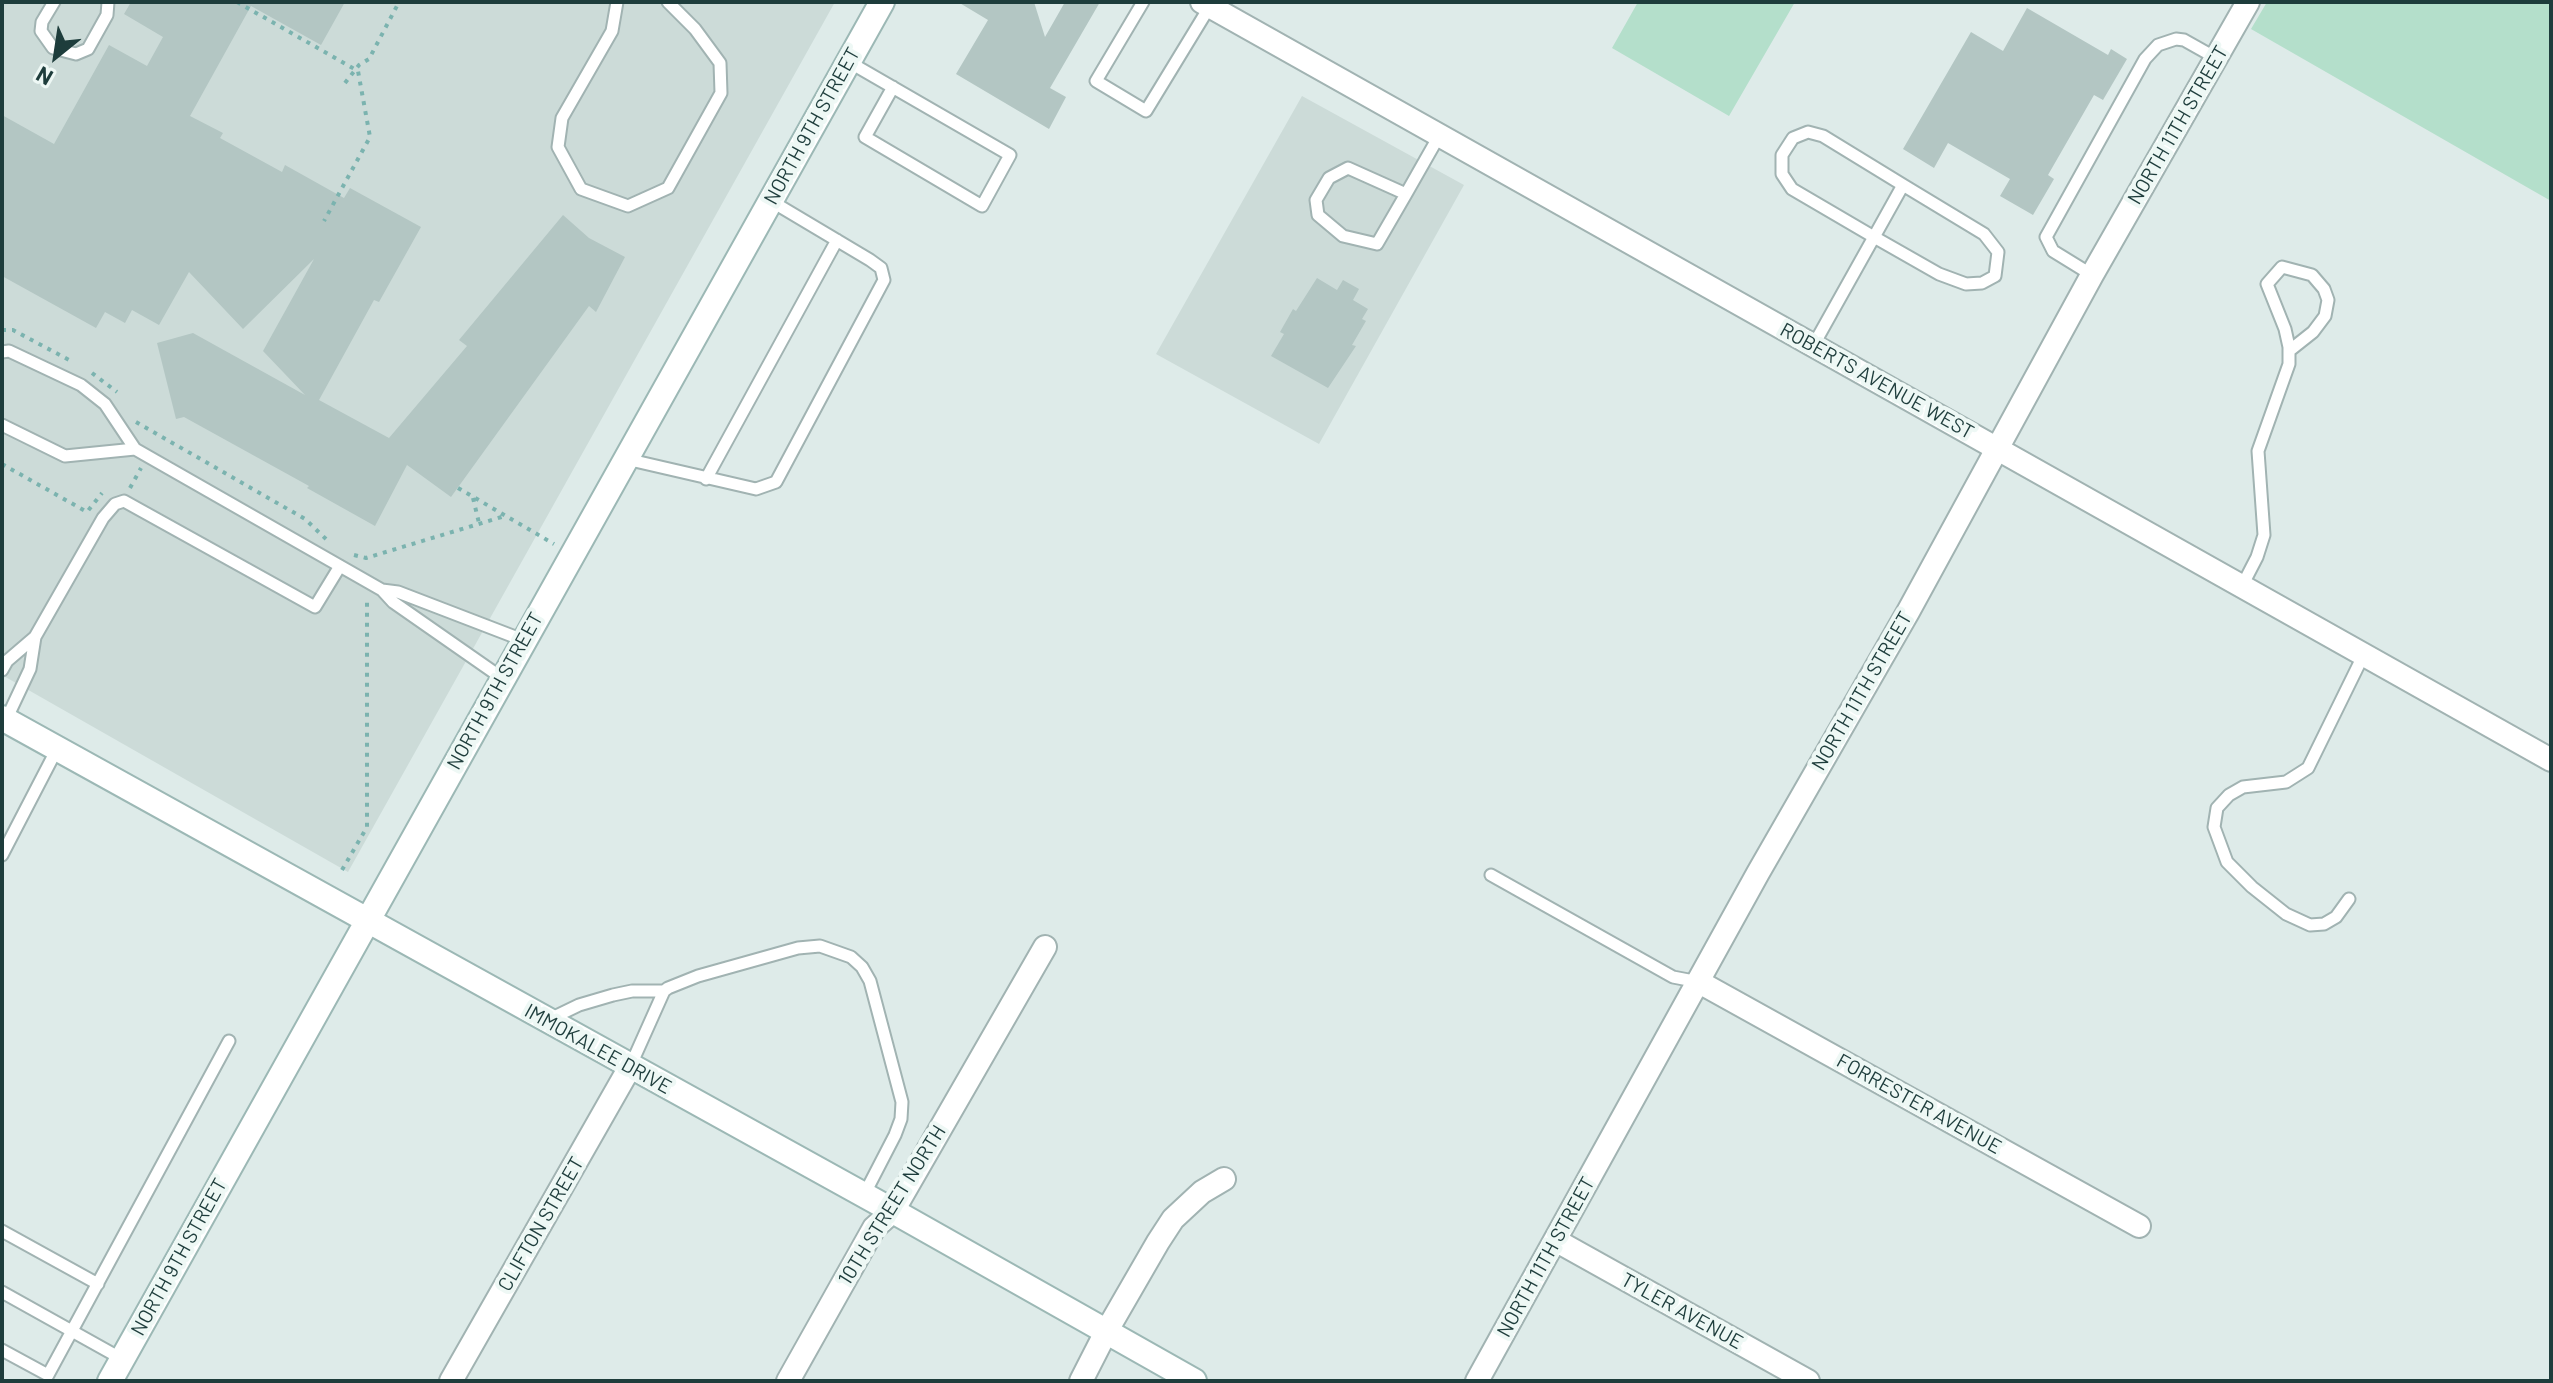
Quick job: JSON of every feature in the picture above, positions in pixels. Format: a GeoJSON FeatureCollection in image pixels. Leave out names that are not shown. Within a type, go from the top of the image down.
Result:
{"type":"FeatureCollection","features":[{"type":"Feature","properties":{"kind":"street","name":"NORTH 9TH STREET"},"geometry":{"type":"LineString","coordinates":[[110,1381],[882,2]]}},
{"type":"Feature","properties":{"kind":"street","name":"NORTH 11TH STREET"},"geometry":{"type":"LineString","coordinates":[[1477,1381],[1908,612],[2092,275],[2248,2]]}},
{"type":"Feature","properties":{"kind":"street","name":"ROBERTS AVENUE WEST"},"geometry":{"type":"LineString","coordinates":[[1206,4],[2551,760]]}},
{"type":"Feature","properties":{"kind":"street","name":"IMMOKALEE DRIVE"},"geometry":{"type":"LineString","coordinates":[[4,719],[1194,1381]]}},
{"type":"Feature","properties":{"kind":"street","name":"10TH STREET NORTH"},"geometry":{"type":"LineString","coordinates":[[788,1381],[874,1228],[893,1211],[1045,947]]}},
{"type":"Feature","properties":{"kind":"street","name":"FORRESTER AVENUE"},"geometry":{"type":"LineString","coordinates":[[1699,982],[2139,1226]]}},
{"type":"Feature","properties":{"kind":"street","name":"CLIFTON STREET"},"geometry":{"type":"LineString","coordinates":[[451,1381],[630,1067]]}},
{"type":"Feature","properties":{"kind":"street"},"geometry":{"type":"LineString","coordinates":[[1081,1381],[1106,1332],[1173,1219],[1202,1192],[1224,1179]]}},
{"type":"Feature","properties":{"kind":"street","name":"TYLER AVENUE"},"geometry":{"type":"LineString","coordinates":[[1555,1240],[1808,1381]]}},
{"type":"Feature","properties":{"kind":"lane"},"geometry":{"type":"LineString","coordinates":[[54,2],[42,22],[41,31],[53,48],[76,54],[88,49],[107,15],[108,2]]}},
{"type":"Feature","properties":{"kind":"lane"},"geometry":{"type":"LineString","coordinates":[[617,2],[612,31],[562,118],[558,147],[581,189],[628,206],[668,188],[721,93],[720,63],[695,29],[668,2]]}},
{"type":"Feature","properties":{"kind":"lane"},"geometry":{"type":"LineString","coordinates":[[1143,2],[1096,81],[1146,111],[1206,4]]}},
{"type":"Feature","properties":{"kind":"lane"},"geometry":{"type":"LineString","coordinates":[[2092,275],[2053,251],[2046,237],[2123,98],[2152,50],[2166,41],[2184,40],[2216,58]]}},
{"type":"Feature","properties":{"kind":"lane"},"geometry":{"type":"LineString","coordinates":[[849,62],[893,87],[1010,155],[982,206],[865,137],[893,87]]}},
{"type":"Feature","properties":{"kind":"lane"},"geometry":{"type":"LineString","coordinates":[[1808,132],[1823,136],[1903,185],[1984,234],[1998,252],[1995,276],[1982,283],[1966,284],[1939,274],[1792,189],[1782,174],[1782,155],[1793,138],[1808,132]]}},
{"type":"Feature","properties":{"kind":"lane"},"geometry":{"type":"LineString","coordinates":[[1406,194],[1348,168],[1329,178],[1316,200],[1318,215],[1343,236],[1377,244],[1406,194],[1439,136]]}},
{"type":"Feature","properties":{"kind":"lane"},"geometry":{"type":"LineString","coordinates":[[1813,346],[1903,185]]}},
{"type":"Feature","properties":{"kind":"lane"},"geometry":{"type":"LineString","coordinates":[[625,459],[756,489],[776,482],[884,280],[881,268],[771,201]]}},
{"type":"Feature","properties":{"kind":"lane"},"geometry":{"type":"LineString","coordinates":[[706,479],[837,240]]}},
{"type":"Feature","properties":{"kind":"lane"},"geometry":{"type":"LineString","coordinates":[[2242,586],[2264,535],[2258,451],[2289,364],[2285,329],[2267,284],[2282,267],[2312,275],[2324,289],[2328,300],[2325,316],[2313,332],[2289,351]]}},
{"type":"Feature","properties":{"kind":"lane"},"geometry":{"type":"LineString","coordinates":[[2,352],[9,351],[81,385],[105,404],[135,449],[382,590],[393,602],[502,678]]}},
{"type":"Feature","properties":{"kind":"lane"},"geometry":{"type":"LineString","coordinates":[[2,425],[65,456],[135,449]]}},
{"type":"Feature","properties":{"kind":"lane"},"geometry":{"type":"LineString","coordinates":[[2,670],[7,661],[35,637],[103,518],[115,504],[124,501],[315,607],[340,566]]}},
{"type":"Feature","properties":{"kind":"lane"},"geometry":{"type":"LineString","coordinates":[[382,590],[398,592],[523,640]]}},
{"type":"Feature","properties":{"kind":"lane"},"geometry":{"type":"LineString","coordinates":[[4,719],[30,669],[35,637]]}},
{"type":"Feature","properties":{"kind":"lane"},"geometry":{"type":"LineString","coordinates":[[2349,899],[2336,917],[2324,924],[2310,925],[2286,914],[2227,862],[2214,827],[2217,808],[2229,795],[2243,787],[2286,782],[2308,768],[2364,654]]}},
{"type":"Feature","properties":{"kind":"lane"},"geometry":{"type":"LineString","coordinates":[[2,855],[57,749]]}},
{"type":"Feature","properties":{"kind":"lane"},"geometry":{"type":"LineString","coordinates":[[1491,875],[1673,977],[1699,982]]}},
{"type":"Feature","properties":{"kind":"lane"},"geometry":{"type":"LineString","coordinates":[[547,1021],[579,1005],[613,995],[632,991],[664,991],[698,976],[798,948],[820,946],[851,957],[862,967],[870,981],[902,1102],[901,1119],[895,1135],[864,1195]]}},
{"type":"Feature","properties":{"kind":"lane"},"geometry":{"type":"LineString","coordinates":[[630,1067],[664,991]]}},
{"type":"Feature","properties":{"kind":"lane"},"geometry":{"type":"LineString","coordinates":[[2,1350],[48,1375],[229,1041]]}},
{"type":"Feature","properties":{"kind":"lane"},"geometry":{"type":"LineString","coordinates":[[2,1231],[98,1284]]}},
{"type":"Feature","properties":{"kind":"lane"},"geometry":{"type":"LineString","coordinates":[[2,1292],[122,1359]]}},
{"type":"Feature","properties":{"kind":"path"},"geometry":{"type":"LineString","coordinates":[[237,2],[358,71],[370,137],[324,221]]}},
{"type":"Feature","properties":{"kind":"path"},"geometry":{"type":"LineString","coordinates":[[345,83],[369,59],[399,2]]}},
{"type":"Feature","properties":{"kind":"path"},"geometry":{"type":"LineString","coordinates":[[143,427],[305,519],[336,544]]}},
{"type":"Feature","properties":{"kind":"path"},"geometry":{"type":"LineString","coordinates":[[2,464],[87,512],[94,500],[106,490]]}},
{"type":"Feature","properties":{"kind":"path"},"geometry":{"type":"LineString","coordinates":[[120,487],[129,491],[142,468]]}},
{"type":"Feature","properties":{"kind":"path"},"geometry":{"type":"LineString","coordinates":[[458,488],[563,549]]}},
{"type":"Feature","properties":{"kind":"path"},"geometry":{"type":"LineString","coordinates":[[473,497],[479,523]]}},
{"type":"Feature","properties":{"kind":"path"},"geometry":{"type":"LineString","coordinates":[[346,551],[366,558],[505,516]]}},
{"type":"Feature","properties":{"kind":"path"},"geometry":{"type":"LineString","coordinates":[[342,870],[367,827],[367,595]]}},
{"type":"Feature","properties":{"kind":"shaded area"},"geometry":{"type":"Polygon","coordinates":[[[2,2],[835,2],[348,872],[2,675],[2,2]]]}},
{"type":"Feature","properties":{"kind":"shaded area"},"geometry":{"type":"Polygon","coordinates":[[[1302,96],[1464,185],[1319,444],[1156,354],[1302,96]]]}},
{"type":"Feature","properties":{"kind":"green space"},"geometry":{"type":"Polygon","coordinates":[[[1638,2],[1795,2],[1729,116],[1612,48],[1638,2]]]}},
{"type":"Feature","properties":{"kind":"green space"},"geometry":{"type":"Polygon","coordinates":[[[2267,2],[2551,2],[2551,201],[2251,29],[2267,2]]]}},
{"type":"Feature","properties":{"kind":"building"},"geometry":{"type":"Polygon","coordinates":[[[131,2],[345,2],[321,45],[251,6],[190,116],[223,133],[220,138],[282,172],[285,165],[344,198],[350,188],[421,227],[379,302],[374,300],[319,400],[389,438],[467,346],[459,340],[563,215],[589,238],[625,257],[596,312],[589,306],[451,497],[407,465],[375,526],[184,417],[176,419],[157,343],[193,333],[305,395],[263,351],[314,259],[243,329],[189,272],[159,325],[132,310],[125,323],[105,312],[96,328],[2,276],[2,115],[54,144],[109,45],[147,66],[163,37],[124,14],[131,2]]]}},
{"type":"Feature","properties":{"kind":"building"},"geometry":{"type":"Polygon","coordinates":[[[958,2],[1034,2],[1045,37],[1065,2],[1100,2],[1050,88],[1066,97],[1049,129],[956,74],[988,20],[958,2]]]}},
{"type":"Feature","properties":{"kind":"building"},"geometry":{"type":"Polygon","coordinates":[[[2027,8],[2108,55],[2111,49],[2127,59],[2103,100],[2094,95],[2048,175],[2054,179],[2033,215],[2000,196],[2010,179],[1948,143],[1934,168],[1903,149],[1971,32],[2003,51],[2027,8]]]}},
{"type":"Feature","properties":{"kind":"building"},"geometry":{"type":"Polygon","coordinates":[[[1317,278],[1337,290],[1343,280],[1359,289],[1353,300],[1368,309],[1362,319],[1366,321],[1352,345],[1356,346],[1328,388],[1271,356],[1284,334],[1280,332],[1293,309],[1296,311],[1317,278]]]}}]}
